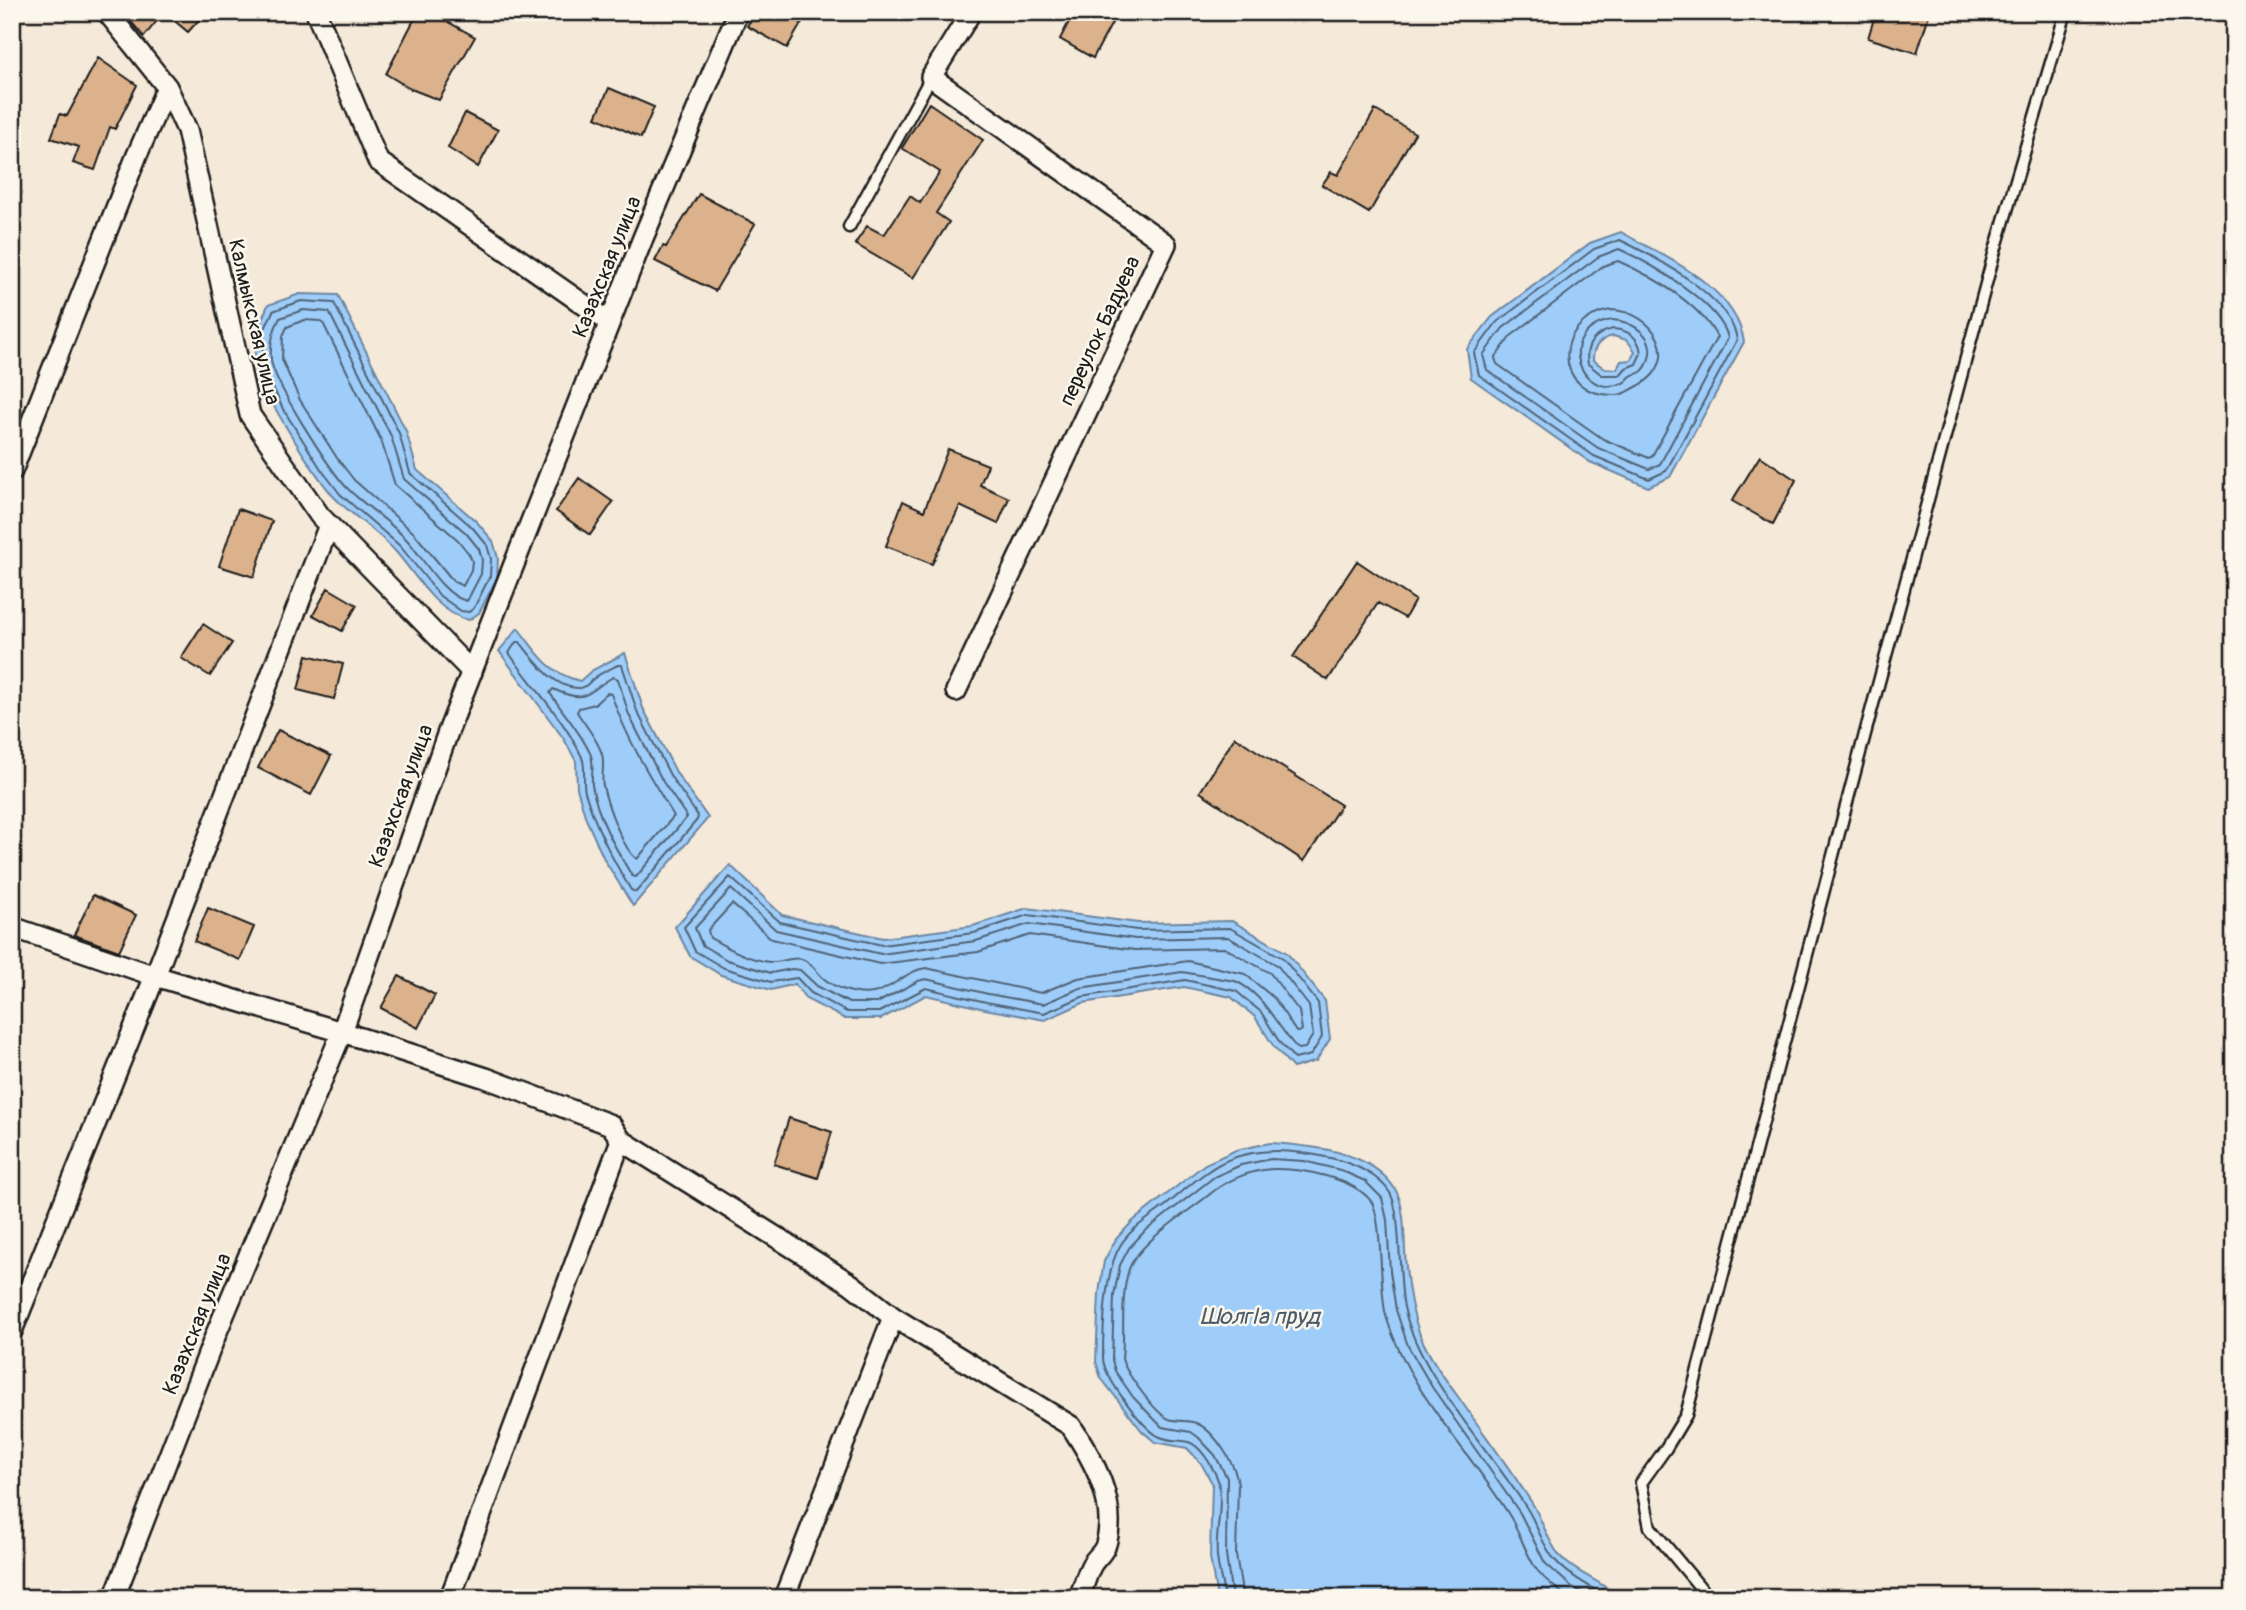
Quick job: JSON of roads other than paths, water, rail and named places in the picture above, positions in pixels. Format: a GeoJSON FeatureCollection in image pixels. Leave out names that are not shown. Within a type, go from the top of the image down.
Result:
{"type":"FeatureCollection","features":[{"type":"Feature","properties":{"kind":"street","name":"Калмыкская улица"},"geometry":{"type":"LineString","coordinates":[[107,12],[166,88],[187,130],[250,415],[320,516],[472,672]]}},
{"type":"Feature","properties":{"kind":"street"},"geometry":{"type":"LineString","coordinates":[[316,12],[378,161],[610,322]]}},
{"type":"Feature","properties":{"kind":"street","name":"Казахская улица"},"geometry":{"type":"LineString","coordinates":[[114,1598],[216,1334],[342,1032],[448,732],[610,322],[737,12]]}},
{"type":"Feature","properties":{"kind":"street"},"geometry":{"type":"LineString","coordinates":[[931,77],[971,12]]}},
{"type":"Feature","properties":{"kind":"street","name":"переулок Бадуева"},"geometry":{"type":"LineString","coordinates":[[931,77],[1166,244],[956,691]]}},
{"type":"Feature","properties":{"kind":"street"},"geometry":{"type":"LineString","coordinates":[[12,471],[166,88]]}},
{"type":"Feature","properties":{"kind":"street"},"geometry":{"type":"LineString","coordinates":[[12,1331],[155,976],[329,525]]}},
{"type":"Feature","properties":{"kind":"street"},"geometry":{"type":"LineString","coordinates":[[12,927],[155,976],[486,1078],[611,1125],[621,1140],[851,1284],[893,1317],[1071,1426],[1087,1451],[1111,1519],[1105,1547],[1091,1564],[1079,1598]]}},
{"type":"Feature","properties":{"kind":"street"},"geometry":{"type":"LineString","coordinates":[[450,1598],[621,1140]]}},
{"type":"Feature","properties":{"kind":"street"},"geometry":{"type":"LineString","coordinates":[[784,1598],[893,1317]]}},
{"type":"Feature","properties":{"kind":"lane"},"geometry":{"type":"LineString","coordinates":[[1709,1598],[1650,1527],[1641,1483],[1686,1415],[1983,294],[2066,12]]}},
{"type":"Feature","properties":{"kind":"lane"},"geometry":{"type":"LineString","coordinates":[[849,227],[931,77]]}},
{"type":"Feature","properties":{"kind":"water"},"geometry":{"type":"Polygon","coordinates":[[[1621,232],[1677,263],[1728,305],[1744,342],[1670,477],[1648,487],[1590,462],[1471,378],[1467,349],[1492,317],[1590,243],[1621,232]],[[1613,336],[1604,339],[1596,347],[1593,360],[1604,368],[1617,369],[1621,361],[1631,360],[1635,351],[1627,340],[1613,336]]]}},
{"type":"Feature","properties":{"kind":"water"},"geometry":{"type":"Polygon","coordinates":[[[300,294],[338,295],[406,431],[417,470],[477,522],[493,541],[498,558],[497,578],[479,613],[469,620],[446,610],[437,602],[389,545],[336,499],[303,454],[276,410],[258,373],[255,362],[256,340],[268,305],[300,294]]]}},
{"type":"Feature","properties":{"kind":"water"},"geometry":{"type":"Polygon","coordinates":[[[518,628],[551,667],[580,681],[591,671],[625,653],[643,708],[677,774],[708,818],[633,906],[604,859],[586,819],[577,788],[576,761],[564,739],[499,651],[518,628]]]}},
{"type":"Feature","properties":{"kind":"water"},"geometry":{"type":"Polygon","coordinates":[[[730,865],[782,915],[883,938],[973,926],[1027,908],[1138,923],[1232,921],[1287,953],[1325,1001],[1330,1039],[1316,1061],[1293,1068],[1274,1047],[1255,1017],[1231,997],[1184,987],[1083,1003],[1045,1020],[926,995],[881,1019],[845,1019],[806,999],[795,984],[771,990],[721,975],[690,956],[675,927],[730,865]]]}},
{"type":"Feature","properties":{"kind":"water","name":"ШолгIа пруд"},"geometry":{"type":"Polygon","coordinates":[[[1270,1143],[1339,1152],[1356,1158],[1384,1176],[1395,1189],[1403,1215],[1411,1302],[1420,1335],[1428,1351],[1532,1503],[1559,1555],[1565,1562],[1605,1586],[1619,1598],[1217,1598],[1210,1557],[1212,1483],[1201,1463],[1187,1448],[1155,1442],[1142,1431],[1101,1378],[1096,1362],[1099,1293],[1104,1261],[1116,1239],[1133,1221],[1205,1164],[1236,1150],[1270,1143]]]}}]}
